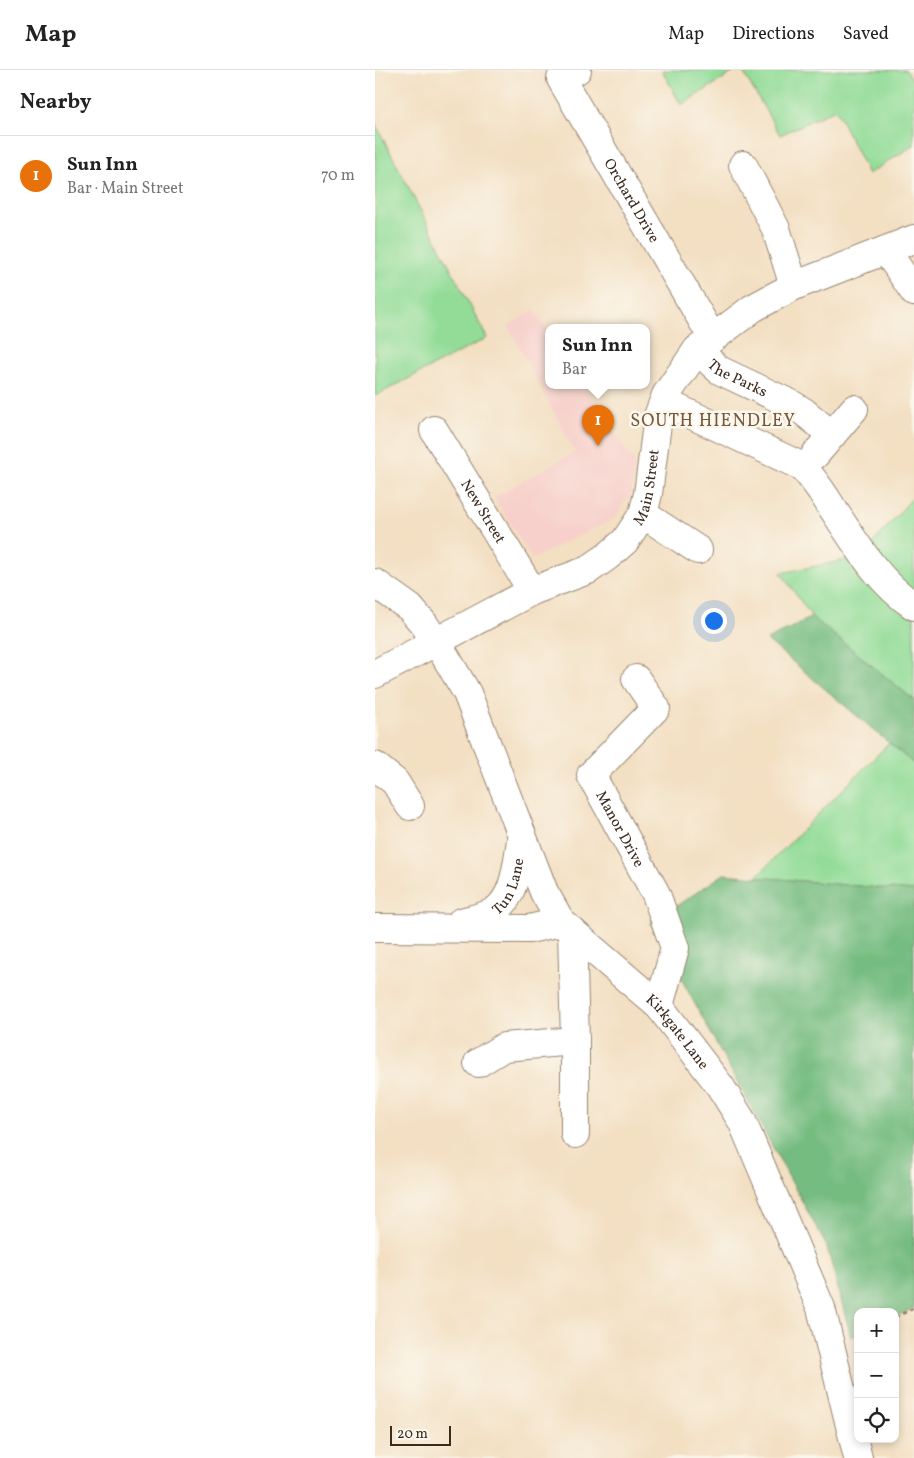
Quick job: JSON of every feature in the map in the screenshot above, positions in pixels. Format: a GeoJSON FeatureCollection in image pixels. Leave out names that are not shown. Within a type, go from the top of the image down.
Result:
{"type":"FeatureCollection","features":[{"type":"Feature","properties":{"kind":"street","name":"Orchard Drive"},"geometry":{"type":"LineString","coordinates":[[577,70],[561,79],[705,343]]}},
{"type":"Feature","properties":{"kind":"street"},"geometry":{"type":"LineString","coordinates":[[743,165],[776,229],[794,286]]}},
{"type":"Feature","properties":{"kind":"street","name":"Main Street"},"geometry":{"type":"LineString","coordinates":[[375,674],[532,591],[588,570],[608,556],[625,541],[643,514],[648,494],[658,416],[678,377],[705,343],[753,308],[794,286],[914,239]]}},
{"type":"Feature","properties":{"kind":"street"},"geometry":{"type":"LineString","coordinates":[[886,250],[914,292]]}},
{"type":"Feature","properties":{"kind":"street","name":"The Parks"},"geometry":{"type":"LineString","coordinates":[[705,343],[719,370],[804,412],[824,445],[854,409]]}},
{"type":"Feature","properties":{"kind":"street"},"geometry":{"type":"LineString","coordinates":[[664,402],[801,466],[819,487],[871,566],[895,591],[914,606]]}},
{"type":"Feature","properties":{"kind":"street","name":"New Street"},"geometry":{"type":"LineString","coordinates":[[434,430],[532,591]]}},
{"type":"Feature","properties":{"kind":"street"},"geometry":{"type":"LineString","coordinates":[[643,514],[698,550]]}},
{"type":"Feature","properties":{"kind":"street","name":"Kirkgate Lane"},"geometry":{"type":"LineString","coordinates":[[375,583],[410,608],[436,641],[467,694],[544,892],[566,927],[659,1006],[720,1086],[742,1121],[821,1308],[858,1458]]}},
{"type":"Feature","properties":{"kind":"street","name":"Manor Drive"},"geometry":{"type":"LineString","coordinates":[[636,679],[656,708],[591,775],[656,894],[675,948],[659,1006]]}},
{"type":"Feature","properties":{"kind":"street"},"geometry":{"type":"LineString","coordinates":[[375,766],[395,782],[410,806]]}},
{"type":"Feature","properties":{"kind":"street","name":"Tun Lane"},"geometry":{"type":"LineString","coordinates":[[443,929],[494,912],[507,898],[513,882],[522,835]]}},
{"type":"Feature","properties":{"kind":"street"},"geometry":{"type":"LineString","coordinates":[[566,927],[575,1041],[575,1134]]}},
{"type":"Feature","properties":{"kind":"street","name":"Tun Lane"},"geometry":{"type":"LineString","coordinates":[[375,928],[529,929],[566,927]]}},
{"type":"Feature","properties":{"kind":"street"},"geometry":{"type":"LineString","coordinates":[[478,1063],[504,1047],[575,1041]]}},
{"type":"Feature","properties":{"kind":"path"},"geometry":{"type":"LineString","coordinates":[[899,1315],[914,1308]]}},
{"type":"Feature","properties":{"kind":"shaded area"},"geometry":{"type":"Polygon","coordinates":[[[534,309],[545,327],[545,389],[586,389],[634,462],[632,492],[613,519],[532,559],[494,497],[575,452],[508,326],[534,309]]]}},
{"type":"Feature","properties":{"kind":"green space"},"geometry":{"type":"Polygon","coordinates":[[[662,70],[737,70],[681,105],[662,70]]]}},
{"type":"Feature","properties":{"kind":"green space"},"geometry":{"type":"Polygon","coordinates":[[[742,70],[906,70],[914,82],[914,145],[868,174],[836,109],[780,135],[742,70]]]}},
{"type":"Feature","properties":{"kind":"green space"},"geometry":{"type":"Polygon","coordinates":[[[375,123],[487,338],[375,396],[375,123]]]}},
{"type":"Feature","properties":{"kind":"green space"},"geometry":{"type":"Polygon","coordinates":[[[914,496],[914,700],[812,617],[781,573],[861,557],[914,496]]]}},
{"type":"Feature","properties":{"kind":"green space"},"geometry":{"type":"Polygon","coordinates":[[[812,617],[914,700],[914,764],[767,640],[812,617]]]}},
{"type":"Feature","properties":{"kind":"green space"},"geometry":{"type":"Polygon","coordinates":[[[889,743],[914,764],[914,891],[756,877],[889,743]]]}},
{"type":"Feature","properties":{"kind":"green space"},"geometry":{"type":"Polygon","coordinates":[[[724,874],[914,891],[914,1308],[899,1315],[899,1308],[854,1308],[854,1336],[851,1337],[827,1247],[651,923],[724,874]]]}},
{"type":"Feature","properties":{"kind":"place","name":"Sun Inn"},"geometry":{"type":"Point","coordinates":[598,446]}},
{"type":"Feature","properties":{"kind":"district","name":"SOUTH HIENDLEY"},"geometry":{"type":"Point","coordinates":[713,420]}}]}
